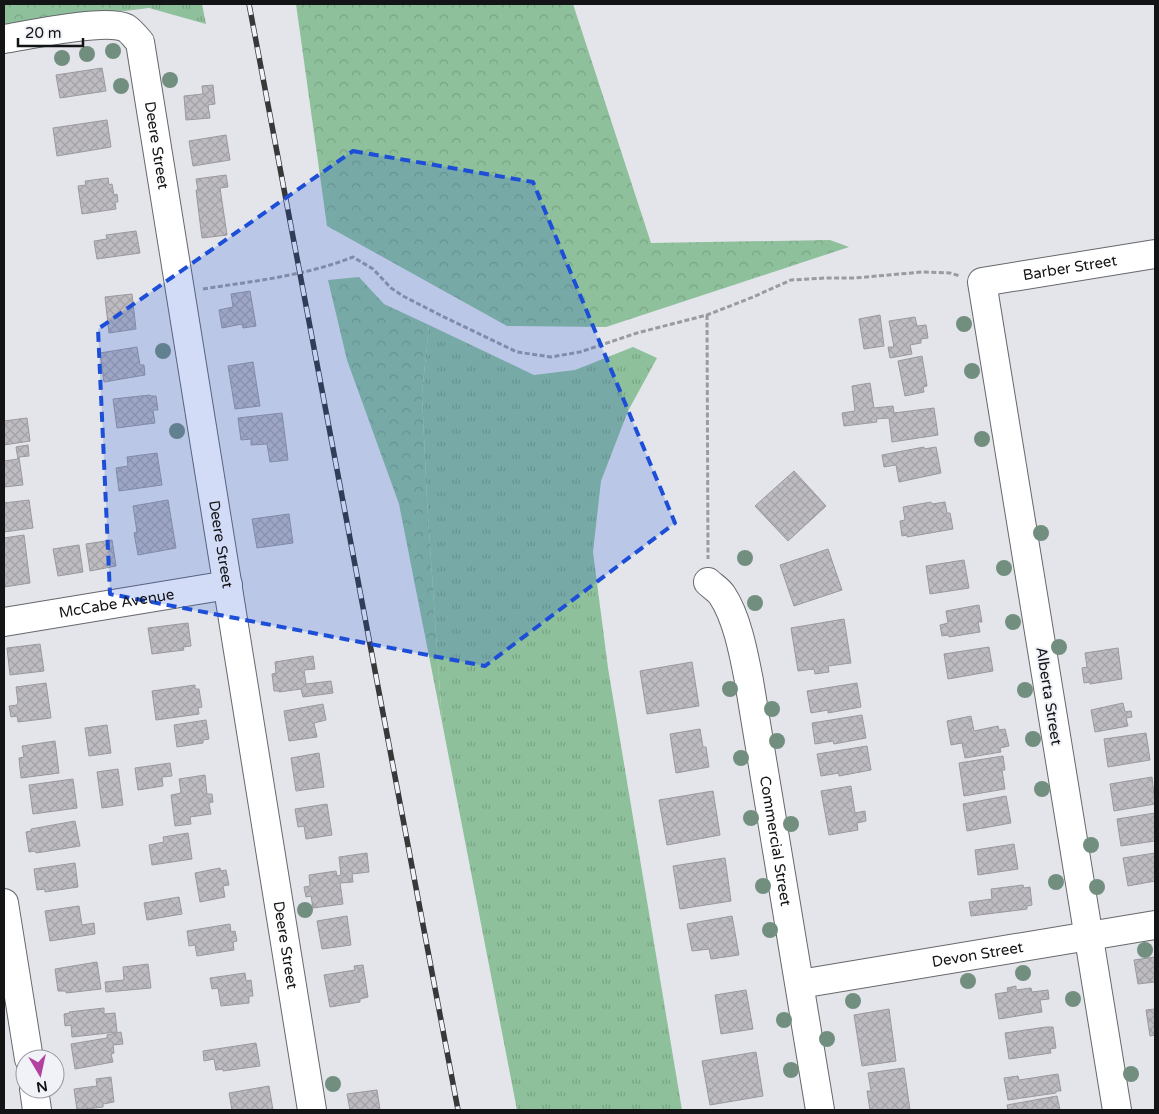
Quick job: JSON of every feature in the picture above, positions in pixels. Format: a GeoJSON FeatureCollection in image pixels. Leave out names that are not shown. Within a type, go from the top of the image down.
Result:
{"type":"FeatureCollection","features":[{"type":"Feature","properties":{"kind":"street","name":"Deere Street"},"geometry":{"type":"LineString","coordinates":[[4,39],[83,26],[106,25],[126,28],[140,42],[312,1110]]}},
{"type":"Feature","properties":{"kind":"street","name":"Barber Street"},"geometry":{"type":"LineString","coordinates":[[982,282],[1155,254]]}},
{"type":"Feature","properties":{"kind":"street","name":"Alberta Street"},"geometry":{"type":"LineString","coordinates":[[982,282],[1117,1110]]}},
{"type":"Feature","properties":{"kind":"street","name":"Commercial Street"},"geometry":{"type":"LineString","coordinates":[[708,582],[722,594],[734,620],[743,649],[820,1110]]}},
{"type":"Feature","properties":{"kind":"street","name":"McCabe Avenue"},"geometry":{"type":"LineString","coordinates":[[4,622],[228,585]]}},
{"type":"Feature","properties":{"kind":"street"},"geometry":{"type":"LineString","coordinates":[[4,903],[27,1049]]}},
{"type":"Feature","properties":{"kind":"street","name":"Devon Street"},"geometry":{"type":"LineString","coordinates":[[800,984],[1155,925]]}},
{"type":"Feature","properties":{"kind":"path"},"geometry":{"type":"LineString","coordinates":[[180,293],[287,276],[336,264],[352,257],[373,269],[391,288],[402,296],[444,318],[516,352],[551,357],[580,352],[637,333],[707,315],[791,280],[855,278],[922,272],[950,273],[982,282]]}},
{"type":"Feature","properties":{"kind":"path"},"geometry":{"type":"LineString","coordinates":[[707,315],[708,582]]}},
{"type":"Feature","properties":{"kind":"highlighted area"},"geometry":{"type":"Polygon","coordinates":[[[353,151],[533,182],[675,523],[485,666],[110,594],[98,329],[353,151]]]}},
{"type":"Feature","properties":{"kind":"green space"},"geometry":{"type":"Polygon","coordinates":[[[4,4],[202,4],[206,24],[149,8],[4,26],[4,4]]]}},
{"type":"Feature","properties":{"kind":"green space"},"geometry":{"type":"Polygon","coordinates":[[[4,4],[122,4],[122,11],[4,26],[4,4]]]}},
{"type":"Feature","properties":{"kind":"green space"},"geometry":{"type":"Polygon","coordinates":[[[296,4],[573,4],[651,243],[830,240],[849,247],[606,327],[507,326],[327,226],[296,4]]]}},
{"type":"Feature","properties":{"kind":"green space"},"geometry":{"type":"Polygon","coordinates":[[[359,277],[384,304],[429,325],[422,394],[427,501],[442,722],[399,504],[347,360],[328,280],[359,277]]]}},
{"type":"Feature","properties":{"kind":"green space"},"geometry":{"type":"Polygon","coordinates":[[[429,325],[534,375],[575,370],[633,347],[657,358],[628,411],[601,481],[593,552],[608,668],[682,1110],[517,1110],[442,722],[427,501],[422,394],[429,325]]]}},
{"type":"Feature","properties":{"kind":"building"},"geometry":{"type":"Polygon","coordinates":[[[102,68],[106,91],[60,98],[56,75],[102,68]]]}},
{"type":"Feature","properties":{"kind":"building"},"geometry":{"type":"Polygon","coordinates":[[[213,85],[215,104],[208,105],[210,118],[186,120],[184,96],[203,94],[202,86],[213,85]]]}},
{"type":"Feature","properties":{"kind":"building"},"geometry":{"type":"Polygon","coordinates":[[[107,120],[111,147],[57,156],[53,128],[107,120]]]}},
{"type":"Feature","properties":{"kind":"building"},"geometry":{"type":"Polygon","coordinates":[[[226,135],[230,160],[193,166],[189,141],[226,135]]]}},
{"type":"Feature","properties":{"kind":"building"},"geometry":{"type":"Polygon","coordinates":[[[226,175],[228,187],[220,188],[227,235],[202,238],[196,179],[226,175]]]}},
{"type":"Feature","properties":{"kind":"building"},"geometry":{"type":"Polygon","coordinates":[[[108,178],[109,185],[112,184],[114,195],[117,194],[118,202],[115,202],[116,209],[82,214],[78,186],[86,185],[85,181],[108,178]]]}},
{"type":"Feature","properties":{"kind":"building"},"geometry":{"type":"Polygon","coordinates":[[[136,231],[140,253],[97,259],[94,241],[107,239],[106,235],[136,231]]]}},
{"type":"Feature","properties":{"kind":"building"},"geometry":{"type":"Polygon","coordinates":[[[250,291],[256,326],[243,328],[242,324],[222,328],[219,310],[233,307],[231,294],[250,291]]]}},
{"type":"Feature","properties":{"kind":"building"},"geometry":{"type":"Polygon","coordinates":[[[132,294],[136,329],[109,333],[105,297],[132,294]]]}},
{"type":"Feature","properties":{"kind":"building"},"geometry":{"type":"Polygon","coordinates":[[[880,315],[884,346],[864,349],[859,319],[880,315]]]}},
{"type":"Feature","properties":{"kind":"building"},"geometry":{"type":"Polygon","coordinates":[[[915,317],[917,326],[926,325],[928,338],[921,339],[921,343],[910,345],[912,354],[890,358],[888,347],[894,347],[889,321],[915,317]]]}},
{"type":"Feature","properties":{"kind":"building"},"geometry":{"type":"Polygon","coordinates":[[[137,347],[140,365],[144,365],[145,375],[104,382],[100,353],[137,347]]]}},
{"type":"Feature","properties":{"kind":"building"},"geometry":{"type":"Polygon","coordinates":[[[922,356],[927,386],[923,387],[924,392],[905,396],[898,361],[922,356]]]}},
{"type":"Feature","properties":{"kind":"building"},"geometry":{"type":"Polygon","coordinates":[[[253,362],[260,406],[235,409],[228,366],[253,362]]]}},
{"type":"Feature","properties":{"kind":"building"},"geometry":{"type":"Polygon","coordinates":[[[870,383],[874,408],[893,406],[894,413],[934,408],[938,435],[892,442],[889,418],[876,419],[877,422],[844,426],[842,413],[855,411],[852,386],[870,383]]]}},
{"type":"Feature","properties":{"kind":"building"},"geometry":{"type":"Polygon","coordinates":[[[156,396],[158,410],[153,410],[155,423],[117,428],[113,399],[156,396]]]}},
{"type":"Feature","properties":{"kind":"building"},"geometry":{"type":"Polygon","coordinates":[[[282,413],[288,460],[270,462],[267,444],[251,445],[251,439],[241,440],[238,418],[282,413]]]}},
{"type":"Feature","properties":{"kind":"building"},"geometry":{"type":"Polygon","coordinates":[[[27,418],[30,441],[4,445],[4,421],[27,418]]]}},
{"type":"Feature","properties":{"kind":"building"},"geometry":{"type":"Polygon","coordinates":[[[28,445],[29,456],[19,457],[23,485],[4,487],[4,461],[18,459],[16,447],[28,445]]]}},
{"type":"Feature","properties":{"kind":"building"},"geometry":{"type":"Polygon","coordinates":[[[924,447],[924,449],[936,447],[941,473],[899,482],[896,465],[884,467],[882,455],[924,447]]]}},
{"type":"Feature","properties":{"kind":"building"},"geometry":{"type":"Polygon","coordinates":[[[157,453],[162,485],[119,491],[116,468],[128,466],[127,457],[157,453]]]}},
{"type":"Feature","properties":{"kind":"building"},"geometry":{"type":"Polygon","coordinates":[[[794,471],[826,506],[788,541],[755,506],[794,471]]]}},
{"type":"Feature","properties":{"kind":"building"},"geometry":{"type":"Polygon","coordinates":[[[29,500],[33,528],[4,532],[4,503],[29,500]]]}},
{"type":"Feature","properties":{"kind":"building"},"geometry":{"type":"Polygon","coordinates":[[[168,500],[176,548],[138,555],[134,533],[137,532],[133,506],[168,500]]]}},
{"type":"Feature","properties":{"kind":"building"},"geometry":{"type":"Polygon","coordinates":[[[931,502],[932,504],[945,502],[947,513],[950,513],[953,529],[907,537],[907,535],[902,536],[900,521],[905,520],[903,507],[931,502]]]}},
{"type":"Feature","properties":{"kind":"building"},"geometry":{"type":"Polygon","coordinates":[[[289,514],[293,543],[257,548],[252,519],[289,514]]]}},
{"type":"Feature","properties":{"kind":"building"},"geometry":{"type":"Polygon","coordinates":[[[24,535],[30,583],[4,587],[4,538],[24,535]]]}},
{"type":"Feature","properties":{"kind":"building"},"geometry":{"type":"Polygon","coordinates":[[[112,540],[116,566],[90,571],[86,544],[112,540]]]}},
{"type":"Feature","properties":{"kind":"building"},"geometry":{"type":"Polygon","coordinates":[[[79,545],[83,572],[58,576],[53,549],[79,545]]]}},
{"type":"Feature","properties":{"kind":"building"},"geometry":{"type":"Polygon","coordinates":[[[828,549],[842,590],[794,606],[780,565],[828,549]]]}},
{"type":"Feature","properties":{"kind":"building"},"geometry":{"type":"Polygon","coordinates":[[[964,560],[969,588],[930,594],[926,566],[964,560]]]}},
{"type":"Feature","properties":{"kind":"building"},"geometry":{"type":"Polygon","coordinates":[[[979,605],[982,622],[978,622],[980,632],[949,637],[949,635],[942,636],[940,625],[948,623],[946,611],[979,605]]]}},
{"type":"Feature","properties":{"kind":"building"},"geometry":{"type":"Polygon","coordinates":[[[844,619],[851,663],[828,666],[829,672],[815,674],[814,669],[798,671],[791,628],[844,619]]]}},
{"type":"Feature","properties":{"kind":"building"},"geometry":{"type":"Polygon","coordinates":[[[188,623],[191,646],[183,647],[184,650],[152,654],[148,628],[188,623]]]}},
{"type":"Feature","properties":{"kind":"building"},"geometry":{"type":"Polygon","coordinates":[[[40,644],[44,671],[10,675],[7,648],[40,644]]]}},
{"type":"Feature","properties":{"kind":"building"},"geometry":{"type":"Polygon","coordinates":[[[989,647],[993,671],[948,679],[944,654],[989,647]]]}},
{"type":"Feature","properties":{"kind":"building"},"geometry":{"type":"Polygon","coordinates":[[[1118,648],[1122,679],[1090,684],[1090,682],[1084,683],[1082,668],[1087,667],[1085,653],[1118,648]]]}},
{"type":"Feature","properties":{"kind":"building"},"geometry":{"type":"Polygon","coordinates":[[[313,656],[315,669],[304,670],[306,684],[331,681],[333,693],[303,697],[301,689],[274,691],[272,674],[276,673],[275,662],[313,656]]]}},
{"type":"Feature","properties":{"kind":"building"},"geometry":{"type":"Polygon","coordinates":[[[692,662],[699,706],[647,714],[640,671],[692,662]]]}},
{"type":"Feature","properties":{"kind":"building"},"geometry":{"type":"Polygon","coordinates":[[[46,683],[51,718],[18,722],[17,716],[11,717],[9,706],[17,705],[18,702],[16,687],[46,683]]]}},
{"type":"Feature","properties":{"kind":"building"},"geometry":{"type":"Polygon","coordinates":[[[857,683],[861,707],[828,713],[828,710],[811,713],[807,691],[857,683]]]}},
{"type":"Feature","properties":{"kind":"building"},"geometry":{"type":"Polygon","coordinates":[[[195,685],[195,689],[199,689],[202,707],[198,708],[199,714],[156,720],[152,691],[195,685]]]}},
{"type":"Feature","properties":{"kind":"building"},"geometry":{"type":"Polygon","coordinates":[[[1123,703],[1125,712],[1131,711],[1132,717],[1126,718],[1128,726],[1095,732],[1091,710],[1123,703]]]}},
{"type":"Feature","properties":{"kind":"building"},"geometry":{"type":"Polygon","coordinates":[[[323,704],[326,720],[314,723],[317,737],[289,741],[284,711],[323,704]]]}},
{"type":"Feature","properties":{"kind":"building"},"geometry":{"type":"Polygon","coordinates":[[[862,715],[866,738],[834,744],[833,741],[815,744],[812,723],[862,715]]]}},
{"type":"Feature","properties":{"kind":"building"},"geometry":{"type":"Polygon","coordinates":[[[971,716],[974,731],[998,726],[999,730],[1005,729],[1009,746],[1000,748],[1001,752],[965,758],[962,743],[951,745],[947,721],[971,716]]]}},
{"type":"Feature","properties":{"kind":"building"},"geometry":{"type":"Polygon","coordinates":[[[206,720],[209,739],[203,740],[203,743],[177,747],[174,725],[206,720]]]}},
{"type":"Feature","properties":{"kind":"building"},"geometry":{"type":"Polygon","coordinates":[[[107,725],[111,753],[89,756],[85,728],[107,725]]]}},
{"type":"Feature","properties":{"kind":"building"},"geometry":{"type":"Polygon","coordinates":[[[700,729],[703,747],[706,747],[709,767],[676,773],[670,734],[700,729]]]}},
{"type":"Feature","properties":{"kind":"building"},"geometry":{"type":"Polygon","coordinates":[[[1146,733],[1150,760],[1108,767],[1104,739],[1146,733]]]}},
{"type":"Feature","properties":{"kind":"building"},"geometry":{"type":"Polygon","coordinates":[[[55,741],[59,773],[21,778],[19,758],[24,757],[22,746],[55,741]]]}},
{"type":"Feature","properties":{"kind":"building"},"geometry":{"type":"Polygon","coordinates":[[[867,746],[871,770],[839,776],[839,773],[821,776],[817,754],[867,746]]]}},
{"type":"Feature","properties":{"kind":"building"},"geometry":{"type":"Polygon","coordinates":[[[319,753],[324,787],[296,791],[291,758],[319,753]]]}},
{"type":"Feature","properties":{"kind":"building"},"geometry":{"type":"Polygon","coordinates":[[[1003,756],[1005,770],[1002,770],[1005,789],[964,796],[959,763],[1003,756]]]}},
{"type":"Feature","properties":{"kind":"building"},"geometry":{"type":"Polygon","coordinates":[[[170,763],[172,776],[162,777],[163,786],[138,790],[135,768],[170,763]]]}},
{"type":"Feature","properties":{"kind":"building"},"geometry":{"type":"Polygon","coordinates":[[[118,769],[123,805],[102,808],[97,772],[118,769]]]}},
{"type":"Feature","properties":{"kind":"building"},"geometry":{"type":"Polygon","coordinates":[[[205,775],[207,794],[212,794],[213,802],[209,803],[211,814],[190,817],[191,824],[175,826],[171,795],[181,793],[179,779],[205,775]]]}},
{"type":"Feature","properties":{"kind":"building"},"geometry":{"type":"Polygon","coordinates":[[[1152,777],[1155,804],[1114,811],[1110,784],[1152,777]]]}},
{"type":"Feature","properties":{"kind":"building"},"geometry":{"type":"Polygon","coordinates":[[[73,779],[77,808],[33,814],[29,785],[73,779]]]}},
{"type":"Feature","properties":{"kind":"building"},"geometry":{"type":"Polygon","coordinates":[[[851,786],[855,813],[865,811],[866,821],[857,823],[858,830],[829,835],[821,791],[851,786]]]}},
{"type":"Feature","properties":{"kind":"building"},"geometry":{"type":"Polygon","coordinates":[[[713,791],[720,835],[667,845],[659,800],[713,791]]]}},
{"type":"Feature","properties":{"kind":"building"},"geometry":{"type":"Polygon","coordinates":[[[1006,796],[1011,823],[967,831],[963,804],[1006,796]]]}},
{"type":"Feature","properties":{"kind":"building"},"geometry":{"type":"Polygon","coordinates":[[[327,804],[332,835],[306,839],[304,826],[298,827],[295,809],[327,804]]]}},
{"type":"Feature","properties":{"kind":"building"},"geometry":{"type":"Polygon","coordinates":[[[1155,813],[1155,841],[1121,846],[1117,819],[1155,813]]]}},
{"type":"Feature","properties":{"kind":"building"},"geometry":{"type":"Polygon","coordinates":[[[75,821],[80,846],[36,853],[35,851],[29,852],[26,832],[31,831],[31,829],[75,821]]]}},
{"type":"Feature","properties":{"kind":"building"},"geometry":{"type":"Polygon","coordinates":[[[188,833],[192,859],[152,865],[149,845],[164,842],[163,837],[188,833]]]}},
{"type":"Feature","properties":{"kind":"building"},"geometry":{"type":"Polygon","coordinates":[[[1014,844],[1018,869],[978,875],[975,850],[1014,844]]]}},
{"type":"Feature","properties":{"kind":"building"},"geometry":{"type":"Polygon","coordinates":[[[367,853],[369,872],[352,874],[353,882],[340,883],[343,904],[313,908],[311,896],[306,897],[304,887],[310,886],[309,875],[336,871],[337,876],[341,875],[339,857],[367,853]]]}},
{"type":"Feature","properties":{"kind":"building"},"geometry":{"type":"Polygon","coordinates":[[[1155,853],[1155,881],[1128,886],[1123,858],[1155,853]]]}},
{"type":"Feature","properties":{"kind":"building"},"geometry":{"type":"Polygon","coordinates":[[[725,858],[731,901],[680,909],[673,866],[725,858]]]}},
{"type":"Feature","properties":{"kind":"building"},"geometry":{"type":"Polygon","coordinates":[[[75,863],[78,887],[45,892],[45,889],[37,890],[34,869],[75,863]]]}},
{"type":"Feature","properties":{"kind":"building"},"geometry":{"type":"Polygon","coordinates":[[[220,868],[221,871],[226,870],[229,885],[223,886],[225,897],[200,902],[195,873],[220,868]]]}},
{"type":"Feature","properties":{"kind":"building"},"geometry":{"type":"Polygon","coordinates":[[[1023,885],[1024,888],[1030,887],[1032,905],[1027,906],[1027,909],[971,916],[969,902],[992,899],[991,889],[1023,885]]]}},
{"type":"Feature","properties":{"kind":"building"},"geometry":{"type":"Polygon","coordinates":[[[179,897],[182,914],[147,920],[144,903],[179,897]]]}},
{"type":"Feature","properties":{"kind":"building"},"geometry":{"type":"Polygon","coordinates":[[[79,906],[82,925],[94,923],[95,934],[50,941],[45,911],[79,906]]]}},
{"type":"Feature","properties":{"kind":"building"},"geometry":{"type":"Polygon","coordinates":[[[347,916],[351,945],[322,949],[317,921],[347,916]]]}},
{"type":"Feature","properties":{"kind":"building"},"geometry":{"type":"Polygon","coordinates":[[[732,916],[739,955],[711,959],[709,949],[692,951],[687,924],[732,916]]]}},
{"type":"Feature","properties":{"kind":"building"},"geometry":{"type":"Polygon","coordinates":[[[230,924],[231,932],[235,931],[237,941],[233,942],[234,950],[197,956],[195,945],[189,946],[187,931],[230,924]]]}},
{"type":"Feature","properties":{"kind":"building"},"geometry":{"type":"Polygon","coordinates":[[[1155,957],[1155,982],[1138,984],[1134,960],[1155,957]]]}},
{"type":"Feature","properties":{"kind":"building"},"geometry":{"type":"Polygon","coordinates":[[[97,962],[101,989],[66,993],[66,991],[58,991],[55,969],[97,962]]]}},
{"type":"Feature","properties":{"kind":"building"},"geometry":{"type":"Polygon","coordinates":[[[148,964],[151,988],[106,992],[105,982],[124,980],[123,967],[148,964]]]}},
{"type":"Feature","properties":{"kind":"building"},"geometry":{"type":"Polygon","coordinates":[[[363,965],[368,997],[360,999],[360,1002],[330,1007],[324,975],[355,970],[354,966],[363,965]]]}},
{"type":"Feature","properties":{"kind":"building"},"geometry":{"type":"Polygon","coordinates":[[[245,973],[246,981],[251,980],[253,996],[249,996],[249,1003],[221,1006],[218,988],[212,989],[210,978],[245,973]]]}},
{"type":"Feature","properties":{"kind":"building"},"geometry":{"type":"Polygon","coordinates":[[[1016,986],[1016,990],[1031,988],[1032,992],[1048,990],[1049,999],[1040,1000],[1042,1012],[999,1019],[995,994],[1008,992],[1007,988],[1016,986]]]}},
{"type":"Feature","properties":{"kind":"building"},"geometry":{"type":"Polygon","coordinates":[[[746,990],[753,1029],[721,1034],[715,995],[746,990]]]}},
{"type":"Feature","properties":{"kind":"building"},"geometry":{"type":"Polygon","coordinates":[[[104,1008],[104,1014],[115,1013],[117,1032],[72,1037],[71,1025],[65,1026],[64,1014],[104,1008]]]}},
{"type":"Feature","properties":{"kind":"building"},"geometry":{"type":"Polygon","coordinates":[[[889,1009],[896,1061],[862,1066],[854,1015],[889,1009]]]}},
{"type":"Feature","properties":{"kind":"building"},"geometry":{"type":"Polygon","coordinates":[[[1155,1009],[1155,1035],[1150,1036],[1146,1010],[1155,1009]]]}},
{"type":"Feature","properties":{"kind":"building"},"geometry":{"type":"Polygon","coordinates":[[[1053,1027],[1056,1048],[1050,1049],[1051,1053],[1009,1059],[1005,1033],[1053,1027]]]}},
{"type":"Feature","properties":{"kind":"building"},"geometry":{"type":"Polygon","coordinates":[[[121,1032],[123,1044],[113,1045],[114,1053],[111,1054],[113,1062],[75,1069],[71,1044],[107,1038],[107,1035],[121,1032]]]}},
{"type":"Feature","properties":{"kind":"building"},"geometry":{"type":"Polygon","coordinates":[[[256,1043],[260,1066],[223,1071],[223,1069],[216,1070],[214,1059],[204,1061],[203,1051],[256,1043]]]}},
{"type":"Feature","properties":{"kind":"building"},"geometry":{"type":"Polygon","coordinates":[[[756,1052],[763,1096],[710,1105],[702,1061],[756,1052]]]}},
{"type":"Feature","properties":{"kind":"building"},"geometry":{"type":"Polygon","coordinates":[[[904,1068],[910,1110],[870,1110],[867,1091],[871,1091],[868,1073],[904,1068]]]}},
{"type":"Feature","properties":{"kind":"building"},"geometry":{"type":"Polygon","coordinates":[[[1058,1074],[1061,1091],[1008,1100],[1004,1078],[1018,1076],[1019,1080],[1058,1074]]]}},
{"type":"Feature","properties":{"kind":"building"},"geometry":{"type":"Polygon","coordinates":[[[111,1077],[114,1102],[103,1104],[103,1107],[77,1110],[74,1089],[97,1086],[96,1079],[111,1077]]]}},
{"type":"Feature","properties":{"kind":"building"},"geometry":{"type":"Polygon","coordinates":[[[269,1086],[273,1110],[232,1110],[229,1093],[269,1086]]]}},
{"type":"Feature","properties":{"kind":"building"},"geometry":{"type":"Polygon","coordinates":[[[377,1090],[380,1110],[350,1110],[347,1094],[377,1090]]]}},
{"type":"Feature","properties":{"kind":"building"},"geometry":{"type":"Polygon","coordinates":[[[1057,1096],[1060,1110],[1008,1110],[1007,1105],[1057,1096]]]}},
{"type":"Feature","properties":{"kind":"railway"},"geometry":{"type":"LineString","coordinates":[[249,4],[458,1110]]}}]}
